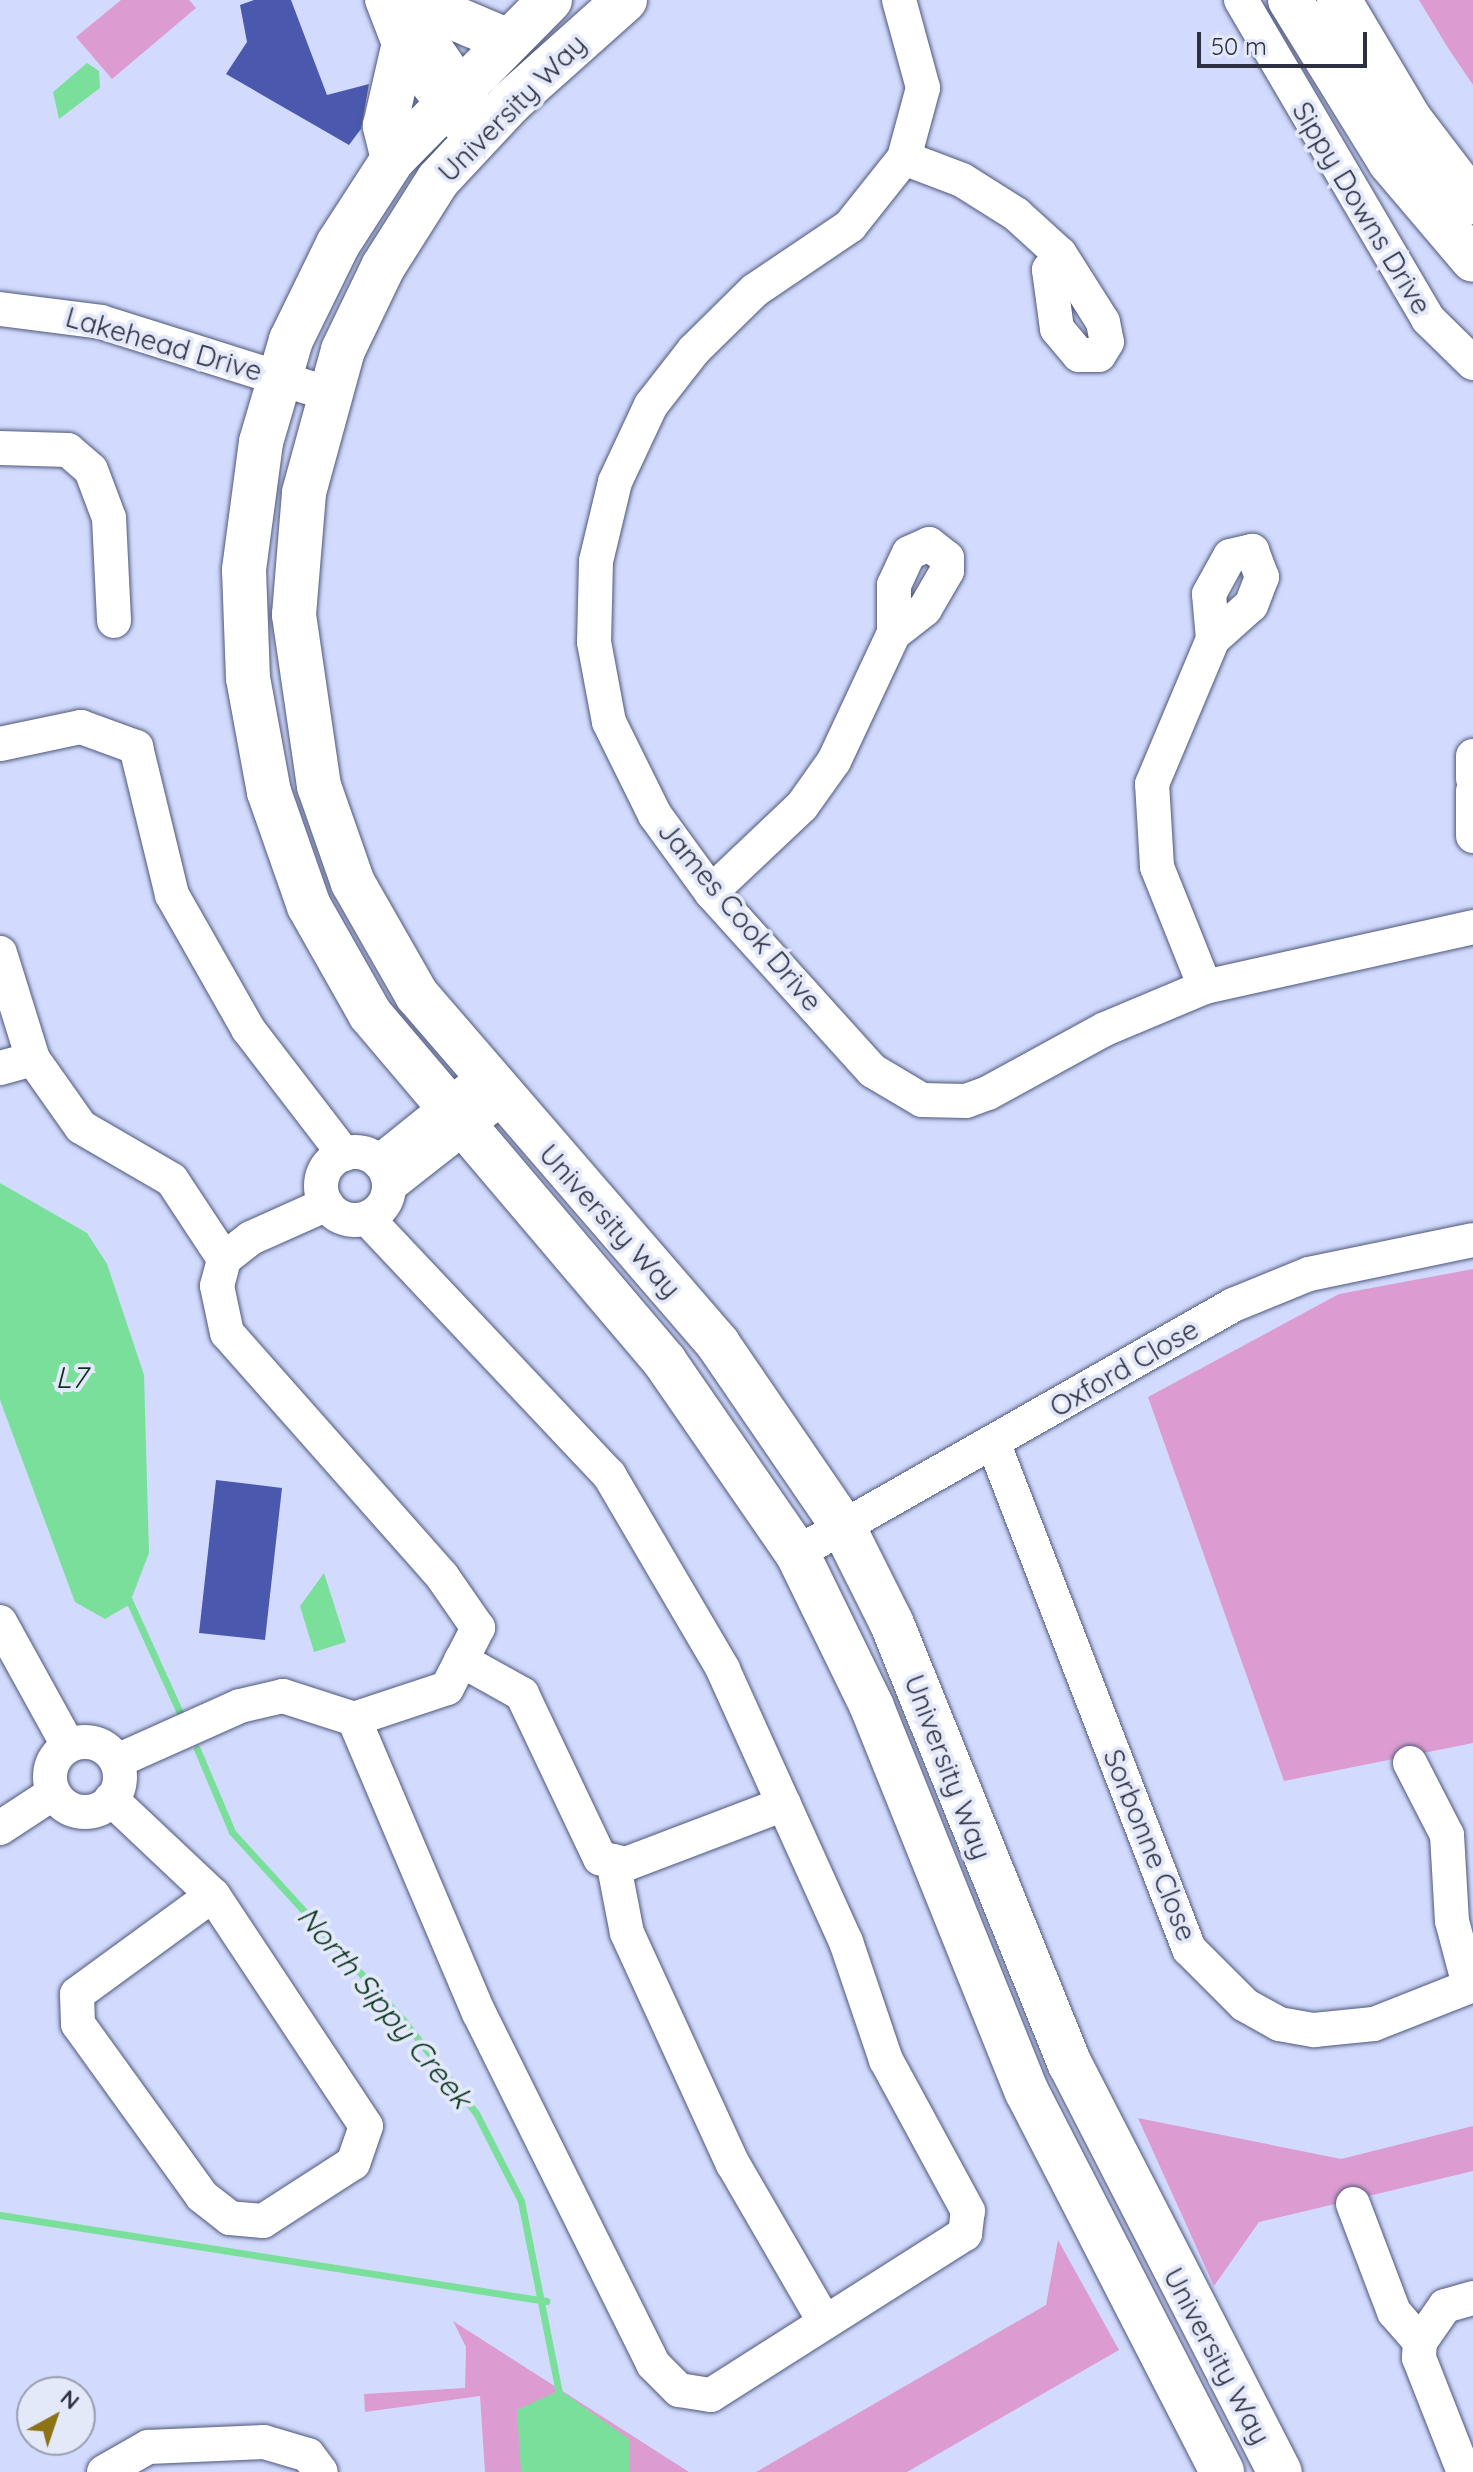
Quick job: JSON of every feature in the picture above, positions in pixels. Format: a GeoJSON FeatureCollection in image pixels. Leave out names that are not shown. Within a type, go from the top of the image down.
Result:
{"type":"FeatureCollection","features":[{"type":"Feature","properties":{"kind":"main road"},"geometry":{"type":"LineString","coordinates":[[414,0],[506,40]]}},
{"type":"Feature","properties":{"kind":"main road","name":"University Way"},"geometry":{"type":"LineString","coordinates":[[550,0],[450,95],[393,159],[311,294],[278,378],[261,442],[244,570],[248,678],[269,792],[337,962],[455,1120],[665,1362],[797,1553],[872,1707],[1027,2092],[1222,2472]]}},
{"type":"Feature","properties":{"kind":"main road","name":"University Way"},"geometry":{"type":"LineString","coordinates":[[625,0],[481,132],[383,267],[326,393],[304,493],[294,615],[308,742],[335,836],[376,929],[491,1089],[718,1344],[844,1528],[892,1624],[1075,2077],[1280,2472]]}},
{"type":"Feature","properties":{"kind":"main road","name":"Sippy Downs Drive"},"geometry":{"type":"LineString","coordinates":[[1290,0],[1390,162],[1473,260]]}},
{"type":"Feature","properties":{"kind":"main road"},"geometry":{"type":"LineString","coordinates":[[1339,0],[1409,118],[1473,202]]}},
{"type":"Feature","properties":{"kind":"main road"},"geometry":{"type":"LineString","coordinates":[[393,159],[385,126],[402,52]]}},
{"type":"Feature","properties":{"kind":"street"},"geometry":{"type":"LineString","coordinates":[[382,0],[402,52],[450,95],[481,132]]}},
{"type":"Feature","properties":{"kind":"street"},"geometry":{"type":"LineString","coordinates":[[414,0],[450,95]]}},
{"type":"Feature","properties":{"kind":"street","name":"James Cook Drive"},"geometry":{"type":"LineString","coordinates":[[899,0],[923,88],[904,158],[850,226],[755,290],[694,350],[651,405],[615,482],[596,575],[594,642],[609,722],[655,815],[711,892],[873,1071],[922,1100],[956,1102],[988,1093],[1105,1029],[1205,987],[1473,927]]}},
{"type":"Feature","properties":{"kind":"street","name":"Sippy Downs Drive"},"geometry":{"type":"LineString","coordinates":[[1241,0],[1428,319],[1473,363]]}},
{"type":"Feature","properties":{"kind":"street"},"geometry":{"type":"LineString","coordinates":[[904,158],[973,187],[1060,254]]}},
{"type":"Feature","properties":{"kind":"street","name":"Lakehead Drive"},"geometry":{"type":"LineString","coordinates":[[0,309],[69,314],[326,393]]}},
{"type":"Feature","properties":{"kind":"street"},"geometry":{"type":"LineString","coordinates":[[0,448],[68,450],[91,470],[109,518],[114,621]]}},
{"type":"Feature","properties":{"kind":"street"},"geometry":{"type":"LineString","coordinates":[[711,892],[818,786],[894,633]]}},
{"type":"Feature","properties":{"kind":"street"},"geometry":{"type":"LineString","coordinates":[[1205,987],[1157,867],[1149,827],[1165,745],[1213,639]]}},
{"type":"Feature","properties":{"kind":"street"},"geometry":{"type":"LineString","coordinates":[[0,744],[81,727],[136,747],[172,895],[248,1029],[344,1154],[384,1174]]}},
{"type":"Feature","properties":{"kind":"street"},"geometry":{"type":"LineString","coordinates":[[1473,756],[1473,779]]}},
{"type":"Feature","properties":{"kind":"street"},"geometry":{"type":"LineString","coordinates":[[1473,791],[1473,836]]}},
{"type":"Feature","properties":{"kind":"street"},"geometry":{"type":"LineString","coordinates":[[0,953],[33,1059],[81,1127],[172,1180],[224,1259]]}},
{"type":"Feature","properties":{"kind":"street"},"geometry":{"type":"LineString","coordinates":[[0,1068],[33,1059]]}},
{"type":"Feature","properties":{"kind":"street"},"geometry":{"type":"LineString","coordinates":[[367,1218],[384,1174],[491,1089]]}},
{"type":"Feature","properties":{"kind":"street"},"geometry":{"type":"LineString","coordinates":[[344,1154],[324,1172],[327,1204],[344,1218],[367,1218],[609,1475],[723,1669],[846,1942],[886,2060],[968,2211],[965,2234],[711,2395],[679,2390],[653,2364],[458,1970],[354,1719]]}},
{"type":"Feature","properties":{"kind":"street"},"geometry":{"type":"LineString","coordinates":[[117,1761],[240,1706],[283,1696],[354,1719],[447,1688],[478,1628],[442,1576],[227,1333],[217,1286],[224,1259],[251,1238],[327,1204]]}},
{"type":"Feature","properties":{"kind":"street","name":"Oxford Close"},"geometry":{"type":"LineString","coordinates":[[797,1553],[1233,1305],[1309,1274],[1473,1240]]}},
{"type":"Feature","properties":{"kind":"street","name":"Sorbonne Close"},"geometry":{"type":"LineString","coordinates":[[993,1442],[1189,1949],[1245,2005],[1279,2024],[1314,2030],[1374,2024],[1471,1985]]}},
{"type":"Feature","properties":{"kind":"street"},"geometry":{"type":"LineString","coordinates":[[0,1622],[68,1745]]}},
{"type":"Feature","properties":{"kind":"street"},"geometry":{"type":"LineString","coordinates":[[461,1660],[522,1694],[600,1858],[626,1864],[784,1804]]}},
{"type":"Feature","properties":{"kind":"street"},"geometry":{"type":"LineString","coordinates":[[96,1743],[117,1761],[119,1788],[101,1810],[74,1812],[52,1794],[50,1766],[68,1745],[96,1743]]}},
{"type":"Feature","properties":{"kind":"street"},"geometry":{"type":"LineString","coordinates":[[1410,1763],[1447,1835],[1452,1921],[1471,1985]]}},
{"type":"Feature","properties":{"kind":"street"},"geometry":{"type":"LineString","coordinates":[[0,1828],[52,1794]]}},
{"type":"Feature","properties":{"kind":"street"},"geometry":{"type":"LineString","coordinates":[[111,1799],[213,1895],[366,2126],[353,2163],[263,2221],[230,2218],[202,2196],[78,2024],[77,1994],[213,1895]]}},
{"type":"Feature","properties":{"kind":"street"},"geometry":{"type":"LineString","coordinates":[[613,1861],[627,1933],[653,1991],[733,2164],[824,2321]]}},
{"type":"Feature","properties":{"kind":"street"},"geometry":{"type":"LineString","coordinates":[[1353,2204],[1394,2312],[1420,2342]]}},
{"type":"Feature","properties":{"kind":"street"},"geometry":{"type":"LineString","coordinates":[[1464,2472],[1419,2358],[1420,2342],[1445,2306],[1473,2298]]}},
{"type":"Feature","properties":{"kind":"street"},"geometry":{"type":"LineString","coordinates":[[104,2472],[148,2447],[264,2442],[314,2463]]}},
{"type":"Feature","properties":{"kind":"shaded area"},"geometry":{"type":"Polygon","coordinates":[[[121,0],[189,0],[196,8],[112,79],[76,37],[121,0]]]}},
{"type":"Feature","properties":{"kind":"shaded area"},"geometry":{"type":"Polygon","coordinates":[[[1419,0],[1473,0],[1473,85],[1448,48],[1419,0]]]}},
{"type":"Feature","properties":{"kind":"shaded area"},"geometry":{"type":"Polygon","coordinates":[[[1473,1269],[1473,1743],[1284,1781],[1148,1397],[1339,1294],[1473,1269]]]}},
{"type":"Feature","properties":{"kind":"shaded area"},"geometry":{"type":"Polygon","coordinates":[[[1138,2118],[1341,2159],[1473,2126],[1473,2171],[1259,2222],[1214,2286],[1138,2118]]]}},
{"type":"Feature","properties":{"kind":"shaded area"},"geometry":{"type":"Polygon","coordinates":[[[1058,2240],[1119,2350],[907,2472],[756,2472],[1046,2305],[1058,2240]]]}},
{"type":"Feature","properties":{"kind":"shaded area"},"geometry":{"type":"Polygon","coordinates":[[[453,2321],[689,2472],[485,2472],[480,2396],[365,2412],[364,2394],[465,2388],[466,2347],[453,2321]]]}},
{"type":"Feature","properties":{"kind":"water"},"geometry":{"type":"Polygon","coordinates":[[[87,63],[99,71],[100,88],[59,119],[53,92],[87,63]]]}},
{"type":"Feature","properties":{"kind":"water","name":"L7"},"geometry":{"type":"Polygon","coordinates":[[[0,1183],[87,1233],[107,1264],[144,1375],[149,1553],[129,1605],[105,1619],[75,1602],[0,1400],[0,1183]]]}},
{"type":"Feature","properties":{"kind":"water"},"geometry":{"type":"Polygon","coordinates":[[[324,1573],[346,1642],[314,1652],[300,1606],[324,1573]]]}},
{"type":"Feature","properties":{"kind":"water"},"geometry":{"type":"Polygon","coordinates":[[[560,2390],[629,2439],[630,2472],[521,2472],[517,2410],[560,2390]]]}},
{"type":"Feature","properties":{"kind":"building"},"geometry":{"type":"Polygon","coordinates":[[[254,0],[291,0],[327,95],[369,84],[361,129],[349,145],[226,74],[247,42],[240,5],[254,0]]]}},
{"type":"Feature","properties":{"kind":"building"},"geometry":{"type":"Polygon","coordinates":[[[216,1480],[282,1488],[265,1640],[199,1633],[216,1480]]]}},
{"type":"Feature","properties":{"kind":"waterway","name":"North Sippy Creek"},"geometry":{"type":"LineString","coordinates":[[127,1596],[182,1717]]}},
{"type":"Feature","properties":{"kind":"waterway","name":"North Sippy Creek"},"geometry":{"type":"LineString","coordinates":[[197,1749],[232,1832],[403,2020],[476,2113],[521,2201],[560,2398]]}},
{"type":"Feature","properties":{"kind":"waterway"},"geometry":{"type":"LineString","coordinates":[[0,2215],[546,2301]]}}]}
